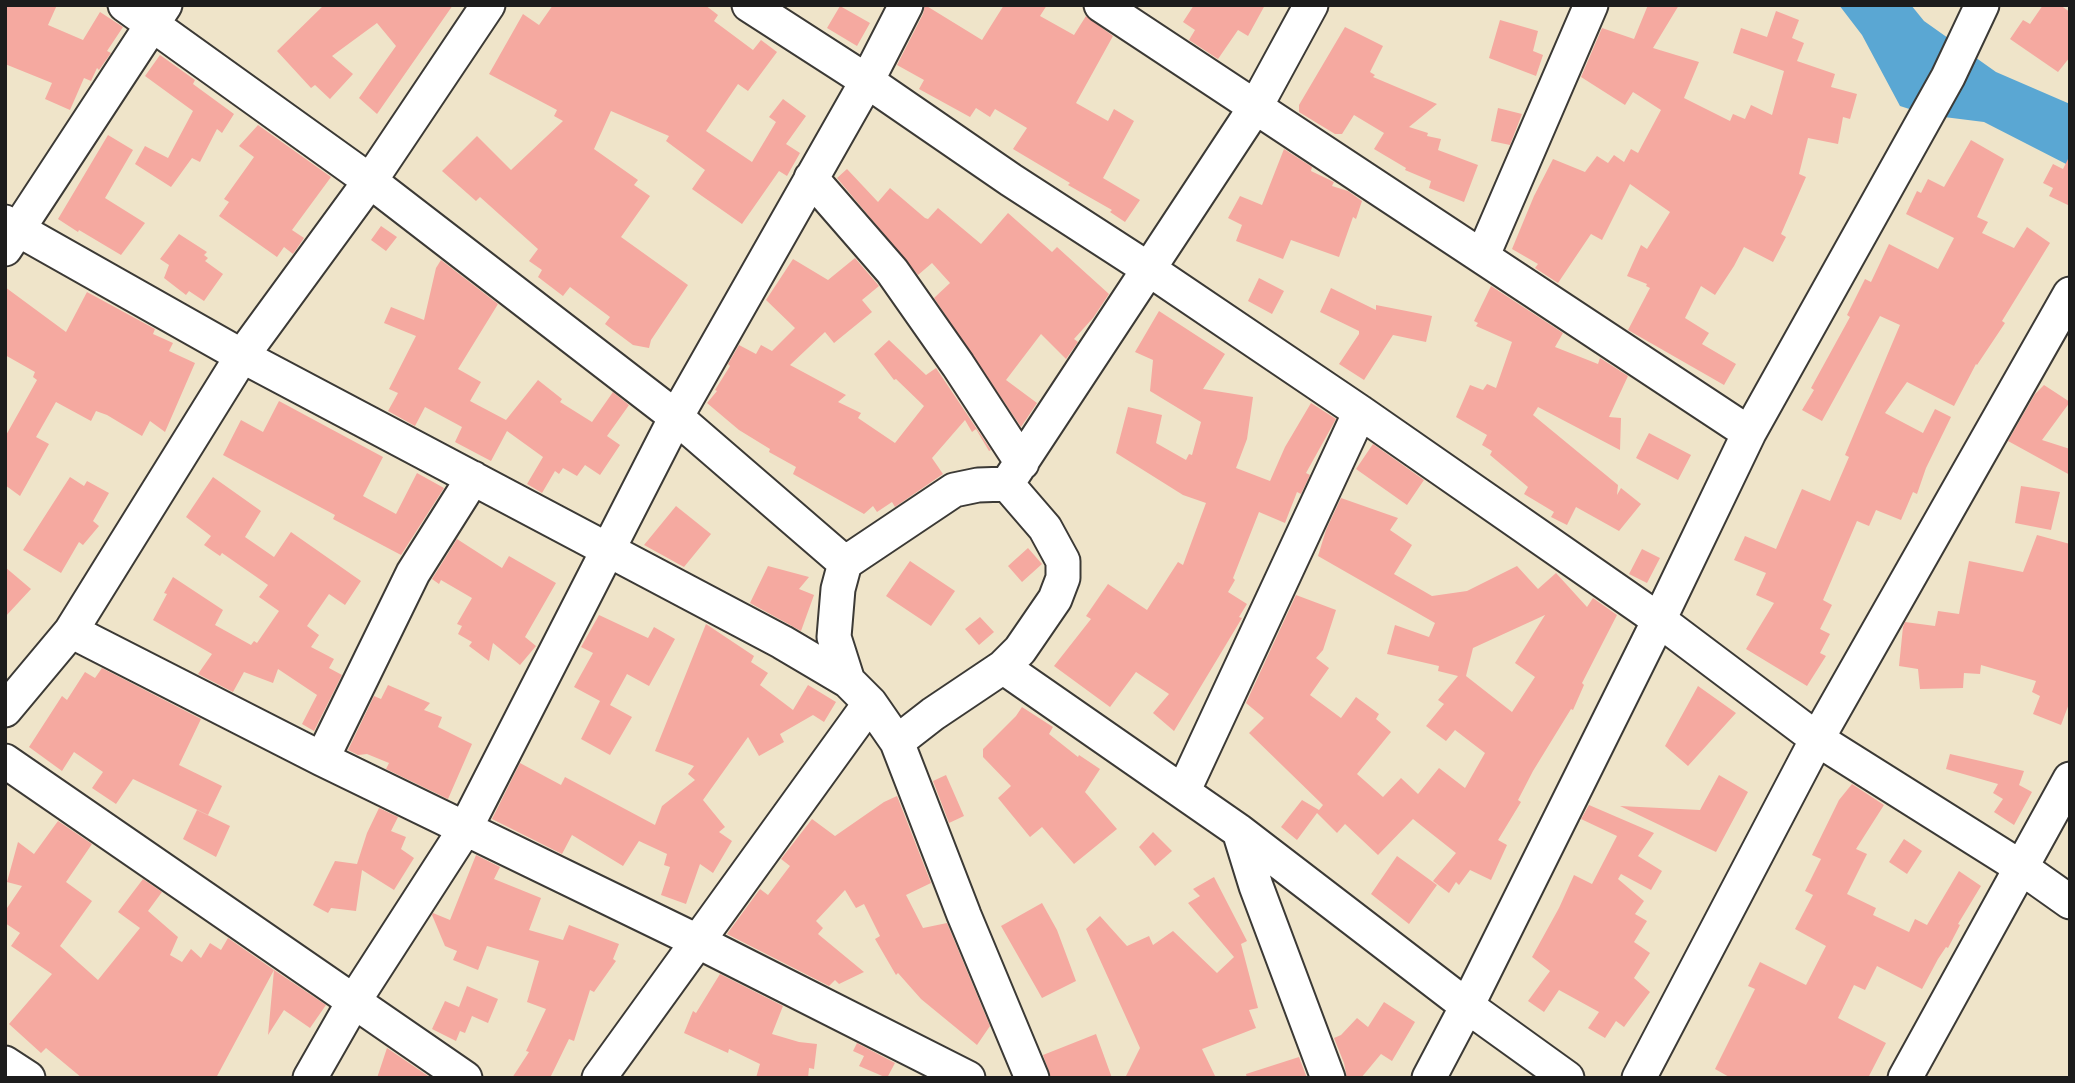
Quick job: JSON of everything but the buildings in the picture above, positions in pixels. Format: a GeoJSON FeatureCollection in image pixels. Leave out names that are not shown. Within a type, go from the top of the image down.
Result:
{"type":"FeatureCollection","features":[{"type":"Feature","properties":{"kind":"street"},"geometry":{"type":"LineString","coordinates":[[125,5],[158,15],[676,417],[845,563]]}},
{"type":"Feature","properties":{"kind":"street"},"geometry":{"type":"LineString","coordinates":[[5,710],[71,631],[242,356],[370,181],[488,5]]}},
{"type":"Feature","properties":{"kind":"street"},"geometry":{"type":"LineString","coordinates":[[749,5],[867,81],[1360,412],[1659,620],[1817,739],[2022,868],[2070,902]]}},
{"type":"Feature","properties":{"kind":"street"},"geometry":{"type":"LineString","coordinates":[[310,1078],[354,1001],[465,829],[676,417],[867,81],[906,5]]}},
{"type":"Feature","properties":{"kind":"street"},"geometry":{"type":"LineString","coordinates":[[1101,5],[1749,433]]}},
{"type":"Feature","properties":{"kind":"street"},"geometry":{"type":"LineString","coordinates":[[1032,1078],[964,915],[897,742],[859,692],[834,637],[838,589],[845,563],[954,489],[1014,474],[1256,106],[1311,5]]}},
{"type":"Feature","properties":{"kind":"street"},"geometry":{"type":"LineString","coordinates":[[1483,255],[1591,5]]}},
{"type":"Feature","properties":{"kind":"street"},"geometry":{"type":"LineString","coordinates":[[1429,1078],[1659,620],[1749,433],[1948,77],[1982,5]]}},
{"type":"Feature","properties":{"kind":"street"},"geometry":{"type":"LineString","coordinates":[[158,15],[10,233],[782,642],[859,692]]}},
{"type":"Feature","properties":{"kind":"street"},"geometry":{"type":"LineString","coordinates":[[811,178],[892,271],[958,365],[1014,474],[1063,561],[1063,578],[1055,599],[1020,650],[1003,667],[897,742]]}},
{"type":"Feature","properties":{"kind":"street"},"geometry":{"type":"LineString","coordinates":[[1639,1078],[1817,739],[2070,294]]}},
{"type":"Feature","properties":{"kind":"street"},"geometry":{"type":"LineString","coordinates":[[1183,792],[1360,412]]}},
{"type":"Feature","properties":{"kind":"street"},"geometry":{"type":"LineString","coordinates":[[321,759],[413,572],[473,478]]}},
{"type":"Feature","properties":{"kind":"street"},"geometry":{"type":"LineString","coordinates":[[71,631],[321,759],[696,941],[968,1078]]}},
{"type":"Feature","properties":{"kind":"street"},"geometry":{"type":"LineString","coordinates":[[1003,667],[1239,831],[1467,1006],[1567,1078]]}},
{"type":"Feature","properties":{"kind":"street"},"geometry":{"type":"LineString","coordinates":[[599,1078],[696,941],[859,692]]}},
{"type":"Feature","properties":{"kind":"street"},"geometry":{"type":"LineString","coordinates":[[5,761],[465,1078]]}},
{"type":"Feature","properties":{"kind":"street"},"geometry":{"type":"LineString","coordinates":[[1905,1078],[2070,779]]}},
{"type":"Feature","properties":{"kind":"street"},"geometry":{"type":"LineString","coordinates":[[1239,831],[1256,886],[1328,1078]]}},
{"type":"Feature","properties":{"kind":"street"},"geometry":{"type":"LineString","coordinates":[[5,1063],[28,1078]]}},
{"type":"Feature","properties":{"kind":"water"},"geometry":{"type":"Polygon","coordinates":[[[1839,5],[1911,5],[1924,21],[1996,72],[2070,104],[2070,166],[1984,122],[1928,115],[1900,106],[1862,35],[1839,5]]]}}]}
